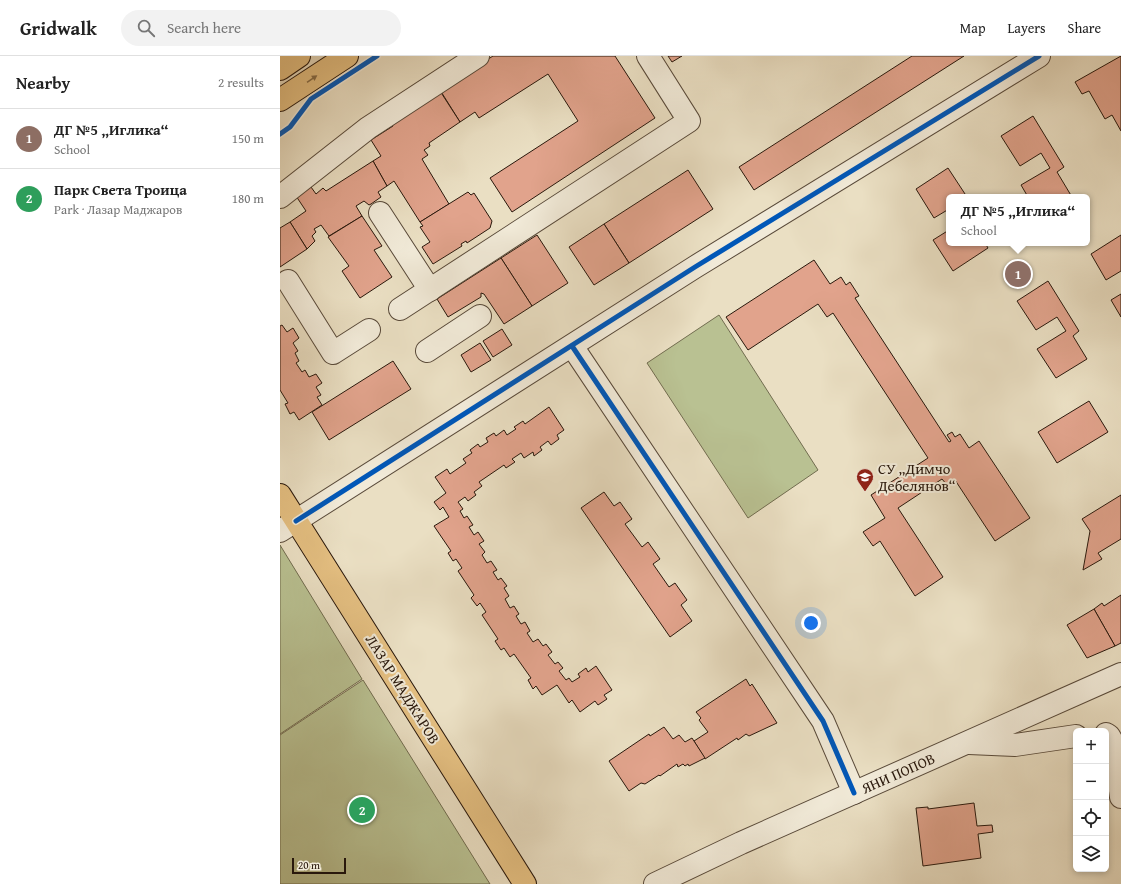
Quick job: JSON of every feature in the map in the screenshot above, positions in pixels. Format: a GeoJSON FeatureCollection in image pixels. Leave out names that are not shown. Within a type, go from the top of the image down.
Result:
{"type":"FeatureCollection","features":[{"type":"Feature","properties":{"kind":"main road"},"geometry":{"type":"LineString","coordinates":[[280,69],[299,56]]}},
{"type":"Feature","properties":{"kind":"main road"},"geometry":{"type":"LineString","coordinates":[[280,100],[347,56]]}},
{"type":"Feature","properties":{"kind":"main road","name":"ЛАЗАР МАДЖАРОВ"},"geometry":{"type":"LineString","coordinates":[[280,495],[288,526],[525,884]]}},
{"type":"Feature","properties":{"kind":"street"},"geometry":{"type":"LineString","coordinates":[[280,197],[368,128],[478,56]]}},
{"type":"Feature","properties":{"kind":"street"},"geometry":{"type":"LineString","coordinates":[[400,309],[689,121],[648,56]]}},
{"type":"Feature","properties":{"kind":"street"},"geometry":{"type":"LineString","coordinates":[[288,526],[695,267],[1040,56]]}},
{"type":"Feature","properties":{"kind":"street"},"geometry":{"type":"LineString","coordinates":[[380,213],[430,290]]}},
{"type":"Feature","properties":{"kind":"street"},"geometry":{"type":"LineString","coordinates":[[288,281],[333,353],[369,330]]}},
{"type":"Feature","properties":{"kind":"street"},"geometry":{"type":"LineString","coordinates":[[427,351],[480,316]]}},
{"type":"Feature","properties":{"kind":"street"},"geometry":{"type":"LineString","coordinates":[[572,346],[823,721],[854,793]]}},
{"type":"Feature","properties":{"kind":"street","name":"ЯНИ ПОПОВ"},"geometry":{"type":"LineString","coordinates":[[655,884],[741,843],[1121,674]]}},
{"type":"Feature","properties":{"kind":"street"},"geometry":{"type":"LineString","coordinates":[[964,743],[1015,745],[1073,736]]}},
{"type":"Feature","properties":{"kind":"street"},"geometry":{"type":"LineString","coordinates":[[1109,736],[1113,743],[1121,797]]}},
{"type":"Feature","properties":{"kind":"green space"},"geometry":{"type":"Polygon","coordinates":[[[719,315],[818,470],[748,518],[647,363],[719,315]]]}},
{"type":"Feature","properties":{"kind":"green space"},"geometry":{"type":"Polygon","coordinates":[[[280,545],[362,679],[280,734],[280,545]]]}},
{"type":"Feature","properties":{"kind":"green space"},"geometry":{"type":"Polygon","coordinates":[[[363,680],[490,884],[280,884],[280,735],[363,680]]]}},
{"type":"Feature","properties":{"kind":"building"},"geometry":{"type":"Polygon","coordinates":[[[493,56],[615,56],[655,118],[512,212],[490,178],[578,121],[548,74],[479,118],[475,112],[460,122],[440,90],[493,56]]]}},
{"type":"Feature","properties":{"kind":"building"},"geometry":{"type":"Polygon","coordinates":[[[668,56],[682,56],[672,62],[668,56]]]}},
{"type":"Feature","properties":{"kind":"building"},"geometry":{"type":"Polygon","coordinates":[[[912,56],[964,56],[754,190],[739,167],[912,56]]]}},
{"type":"Feature","properties":{"kind":"building"},"geometry":{"type":"Polygon","coordinates":[[[1121,56],[1121,131],[1112,115],[1105,119],[1089,91],[1082,94],[1075,82],[1121,56]]]}},
{"type":"Feature","properties":{"kind":"building"},"geometry":{"type":"Polygon","coordinates":[[[440,91],[460,122],[429,143],[430,146],[424,150],[428,155],[422,159],[449,204],[420,222],[394,181],[387,186],[373,161],[381,156],[371,140],[393,126],[391,122],[440,91]]]}},
{"type":"Feature","properties":{"kind":"building"},"geometry":{"type":"Polygon","coordinates":[[[1033,116],[1064,167],[1057,172],[1070,194],[1026,194],[1021,185],[1050,168],[1041,153],[1020,166],[1001,136],[1033,116]]]}},
{"type":"Feature","properties":{"kind":"building"},"geometry":{"type":"Polygon","coordinates":[[[373,161],[387,186],[378,192],[381,197],[369,205],[364,201],[356,206],[362,216],[329,236],[321,225],[314,229],[316,232],[312,236],[315,241],[307,249],[290,222],[306,211],[296,196],[308,187],[311,187],[316,194],[323,188],[326,191],[373,161]]]}},
{"type":"Feature","properties":{"kind":"building"},"geometry":{"type":"Polygon","coordinates":[[[948,168],[965,194],[946,194],[946,211],[934,218],[916,189],[948,168]]]}},
{"type":"Feature","properties":{"kind":"building"},"geometry":{"type":"Polygon","coordinates":[[[688,170],[713,209],[629,263],[604,224],[688,170]]]}},
{"type":"Feature","properties":{"kind":"building"},"geometry":{"type":"Polygon","coordinates":[[[468,192],[471,195],[474,193],[492,221],[490,228],[467,243],[466,241],[461,244],[462,246],[433,264],[422,247],[430,242],[420,227],[423,226],[420,222],[468,192]]]}},
{"type":"Feature","properties":{"kind":"building"},"geometry":{"type":"Polygon","coordinates":[[[362,216],[382,246],[374,250],[392,277],[360,298],[342,271],[349,266],[328,237],[362,216]]]}},
{"type":"Feature","properties":{"kind":"building"},"geometry":{"type":"Polygon","coordinates":[[[290,222],[307,249],[280,267],[280,228],[290,222]]]}},
{"type":"Feature","properties":{"kind":"building"},"geometry":{"type":"Polygon","coordinates":[[[604,224],[629,263],[594,285],[569,247],[604,224]]]}},
{"type":"Feature","properties":{"kind":"building"},"geometry":{"type":"Polygon","coordinates":[[[946,232],[946,246],[987,246],[988,248],[953,271],[933,240],[946,232]]]}},
{"type":"Feature","properties":{"kind":"building"},"geometry":{"type":"Polygon","coordinates":[[[537,235],[568,283],[532,306],[501,258],[537,235]]]}},
{"type":"Feature","properties":{"kind":"building"},"geometry":{"type":"Polygon","coordinates":[[[1121,235],[1121,271],[1106,280],[1091,254],[1121,235]]]}},
{"type":"Feature","properties":{"kind":"building"},"geometry":{"type":"Polygon","coordinates":[[[501,258],[532,306],[504,324],[484,294],[481,293],[481,297],[448,317],[437,299],[501,258]]]}},
{"type":"Feature","properties":{"kind":"building"},"geometry":{"type":"Polygon","coordinates":[[[814,260],[830,284],[841,277],[846,285],[850,282],[859,296],[855,298],[949,442],[951,441],[947,435],[952,432],[955,437],[960,434],[969,448],[979,441],[1030,518],[995,541],[955,480],[947,485],[942,479],[898,508],[943,577],[915,596],[880,541],[873,546],[863,532],[885,518],[871,495],[928,458],[833,313],[827,317],[818,304],[748,350],[726,317],[814,260]]]}},
{"type":"Feature","properties":{"kind":"building"},"geometry":{"type":"Polygon","coordinates":[[[1048,281],[1079,331],[1073,336],[1087,359],[1056,378],[1037,349],[1066,331],[1057,317],[1036,330],[1017,301],[1048,281]]]}},
{"type":"Feature","properties":{"kind":"building"},"geometry":{"type":"Polygon","coordinates":[[[1121,294],[1121,317],[1111,300],[1121,294]]]}},
{"type":"Feature","properties":{"kind":"building"},"geometry":{"type":"Polygon","coordinates":[[[282,325],[287,332],[293,328],[299,338],[293,343],[298,351],[295,353],[299,361],[296,363],[302,372],[305,370],[309,377],[316,374],[322,383],[316,387],[321,395],[317,397],[322,405],[299,420],[294,412],[290,414],[285,404],[288,403],[280,390],[280,326],[282,325]]]}},
{"type":"Feature","properties":{"kind":"building"},"geometry":{"type":"Polygon","coordinates":[[[502,329],[512,345],[493,357],[483,341],[502,329]]]}},
{"type":"Feature","properties":{"kind":"building"},"geometry":{"type":"Polygon","coordinates":[[[480,343],[491,360],[471,372],[461,355],[480,343]]]}},
{"type":"Feature","properties":{"kind":"building"},"geometry":{"type":"Polygon","coordinates":[[[393,361],[411,389],[329,440],[312,412],[393,361]]]}},
{"type":"Feature","properties":{"kind":"building"},"geometry":{"type":"Polygon","coordinates":[[[1089,401],[1108,432],[1057,463],[1038,432],[1089,401]]]}},
{"type":"Feature","properties":{"kind":"building"},"geometry":{"type":"Polygon","coordinates":[[[549,407],[564,430],[557,435],[559,439],[551,445],[548,441],[540,447],[542,450],[534,456],[533,452],[524,458],[521,453],[512,459],[515,462],[506,468],[504,465],[479,482],[482,486],[474,492],[476,495],[468,501],[465,497],[458,502],[463,509],[460,511],[464,518],[467,516],[473,525],[469,527],[474,535],[478,532],[484,541],[479,544],[485,552],[482,555],[487,563],[491,561],[497,570],[493,572],[498,580],[501,578],[507,586],[504,588],[509,596],[505,599],[510,608],[514,606],[519,614],[516,616],[521,624],[525,622],[530,631],[527,633],[533,642],[538,639],[543,646],[546,644],[552,652],[548,655],[555,664],[558,662],[563,668],[559,671],[566,680],[569,678],[572,682],[580,677],[578,674],[586,668],[588,672],[596,666],[612,690],[604,695],[607,699],[598,705],[595,701],[580,712],[572,700],[569,703],[557,685],[542,695],[536,686],[533,689],[528,680],[531,678],[514,654],[510,657],[504,648],[501,650],[495,641],[498,639],[482,615],[486,612],[480,603],[477,606],[471,598],[474,595],[458,571],[462,568],[456,559],[453,561],[448,553],[451,551],[434,526],[449,517],[443,507],[440,510],[434,502],[446,493],[435,477],[447,469],[450,474],[466,463],[463,459],[472,453],[470,450],[478,444],[480,447],[488,442],[486,438],[494,433],[496,436],[504,430],[507,435],[516,429],[514,427],[523,421],[525,424],[549,407]]]}},
{"type":"Feature","properties":{"kind":"building"},"geometry":{"type":"Polygon","coordinates":[[[604,492],[614,506],[620,502],[632,519],[625,524],[642,547],[648,542],[660,559],[653,564],[669,587],[675,583],[687,600],[681,605],[692,621],[670,637],[581,508],[604,492]]]}},
{"type":"Feature","properties":{"kind":"building"},"geometry":{"type":"Polygon","coordinates":[[[1121,495],[1121,539],[1098,553],[1102,559],[1083,570],[1090,531],[1082,519],[1121,495]]]}},
{"type":"Feature","properties":{"kind":"building"},"geometry":{"type":"Polygon","coordinates":[[[1121,595],[1121,643],[1115,646],[1094,609],[1102,603],[1104,606],[1121,595]]]}},
{"type":"Feature","properties":{"kind":"building"},"geometry":{"type":"Polygon","coordinates":[[[1094,609],[1115,646],[1087,658],[1067,625],[1094,609]]]}},
{"type":"Feature","properties":{"kind":"building"},"geometry":{"type":"Polygon","coordinates":[[[746,679],[750,686],[752,684],[777,723],[749,736],[746,734],[738,740],[737,738],[705,759],[694,741],[708,732],[699,720],[701,718],[696,712],[746,679]]]}},
{"type":"Feature","properties":{"kind":"building"},"geometry":{"type":"Polygon","coordinates":[[[664,727],[673,739],[679,735],[685,742],[692,738],[705,758],[689,766],[688,764],[685,766],[683,764],[678,767],[677,764],[660,776],[659,775],[645,784],[641,783],[629,791],[609,761],[649,734],[650,736],[664,727]]]}},
{"type":"Feature","properties":{"kind":"building"},"geometry":{"type":"Polygon","coordinates":[[[974,803],[977,826],[992,825],[993,832],[978,834],[981,858],[923,866],[916,808],[928,807],[928,809],[974,803]]]}},
{"type":"Feature","properties":{"kind":"cycle path"},"geometry":{"type":"LineString","coordinates":[[280,134],[290,127],[311,99],[377,56]]}},
{"type":"Feature","properties":{"kind":"cycle path"},"geometry":{"type":"LineString","coordinates":[[296,521],[695,267],[1039,56]]}},
{"type":"Feature","properties":{"kind":"cycle path"},"geometry":{"type":"LineString","coordinates":[[572,346],[823,721],[854,793]]}},
{"type":"Feature","properties":{"kind":"place","name":"ДГ №5 „Иглика“"},"geometry":{"type":"Point","coordinates":[1018,274]}},
{"type":"Feature","properties":{"kind":"place","name":"СУ „Димчо Дебелянов“"},"geometry":{"type":"Point","coordinates":[865,492]}},
{"type":"Feature","properties":{"kind":"place","name":"Парк Света Троица"},"geometry":{"type":"Point","coordinates":[362,810]}}]}
